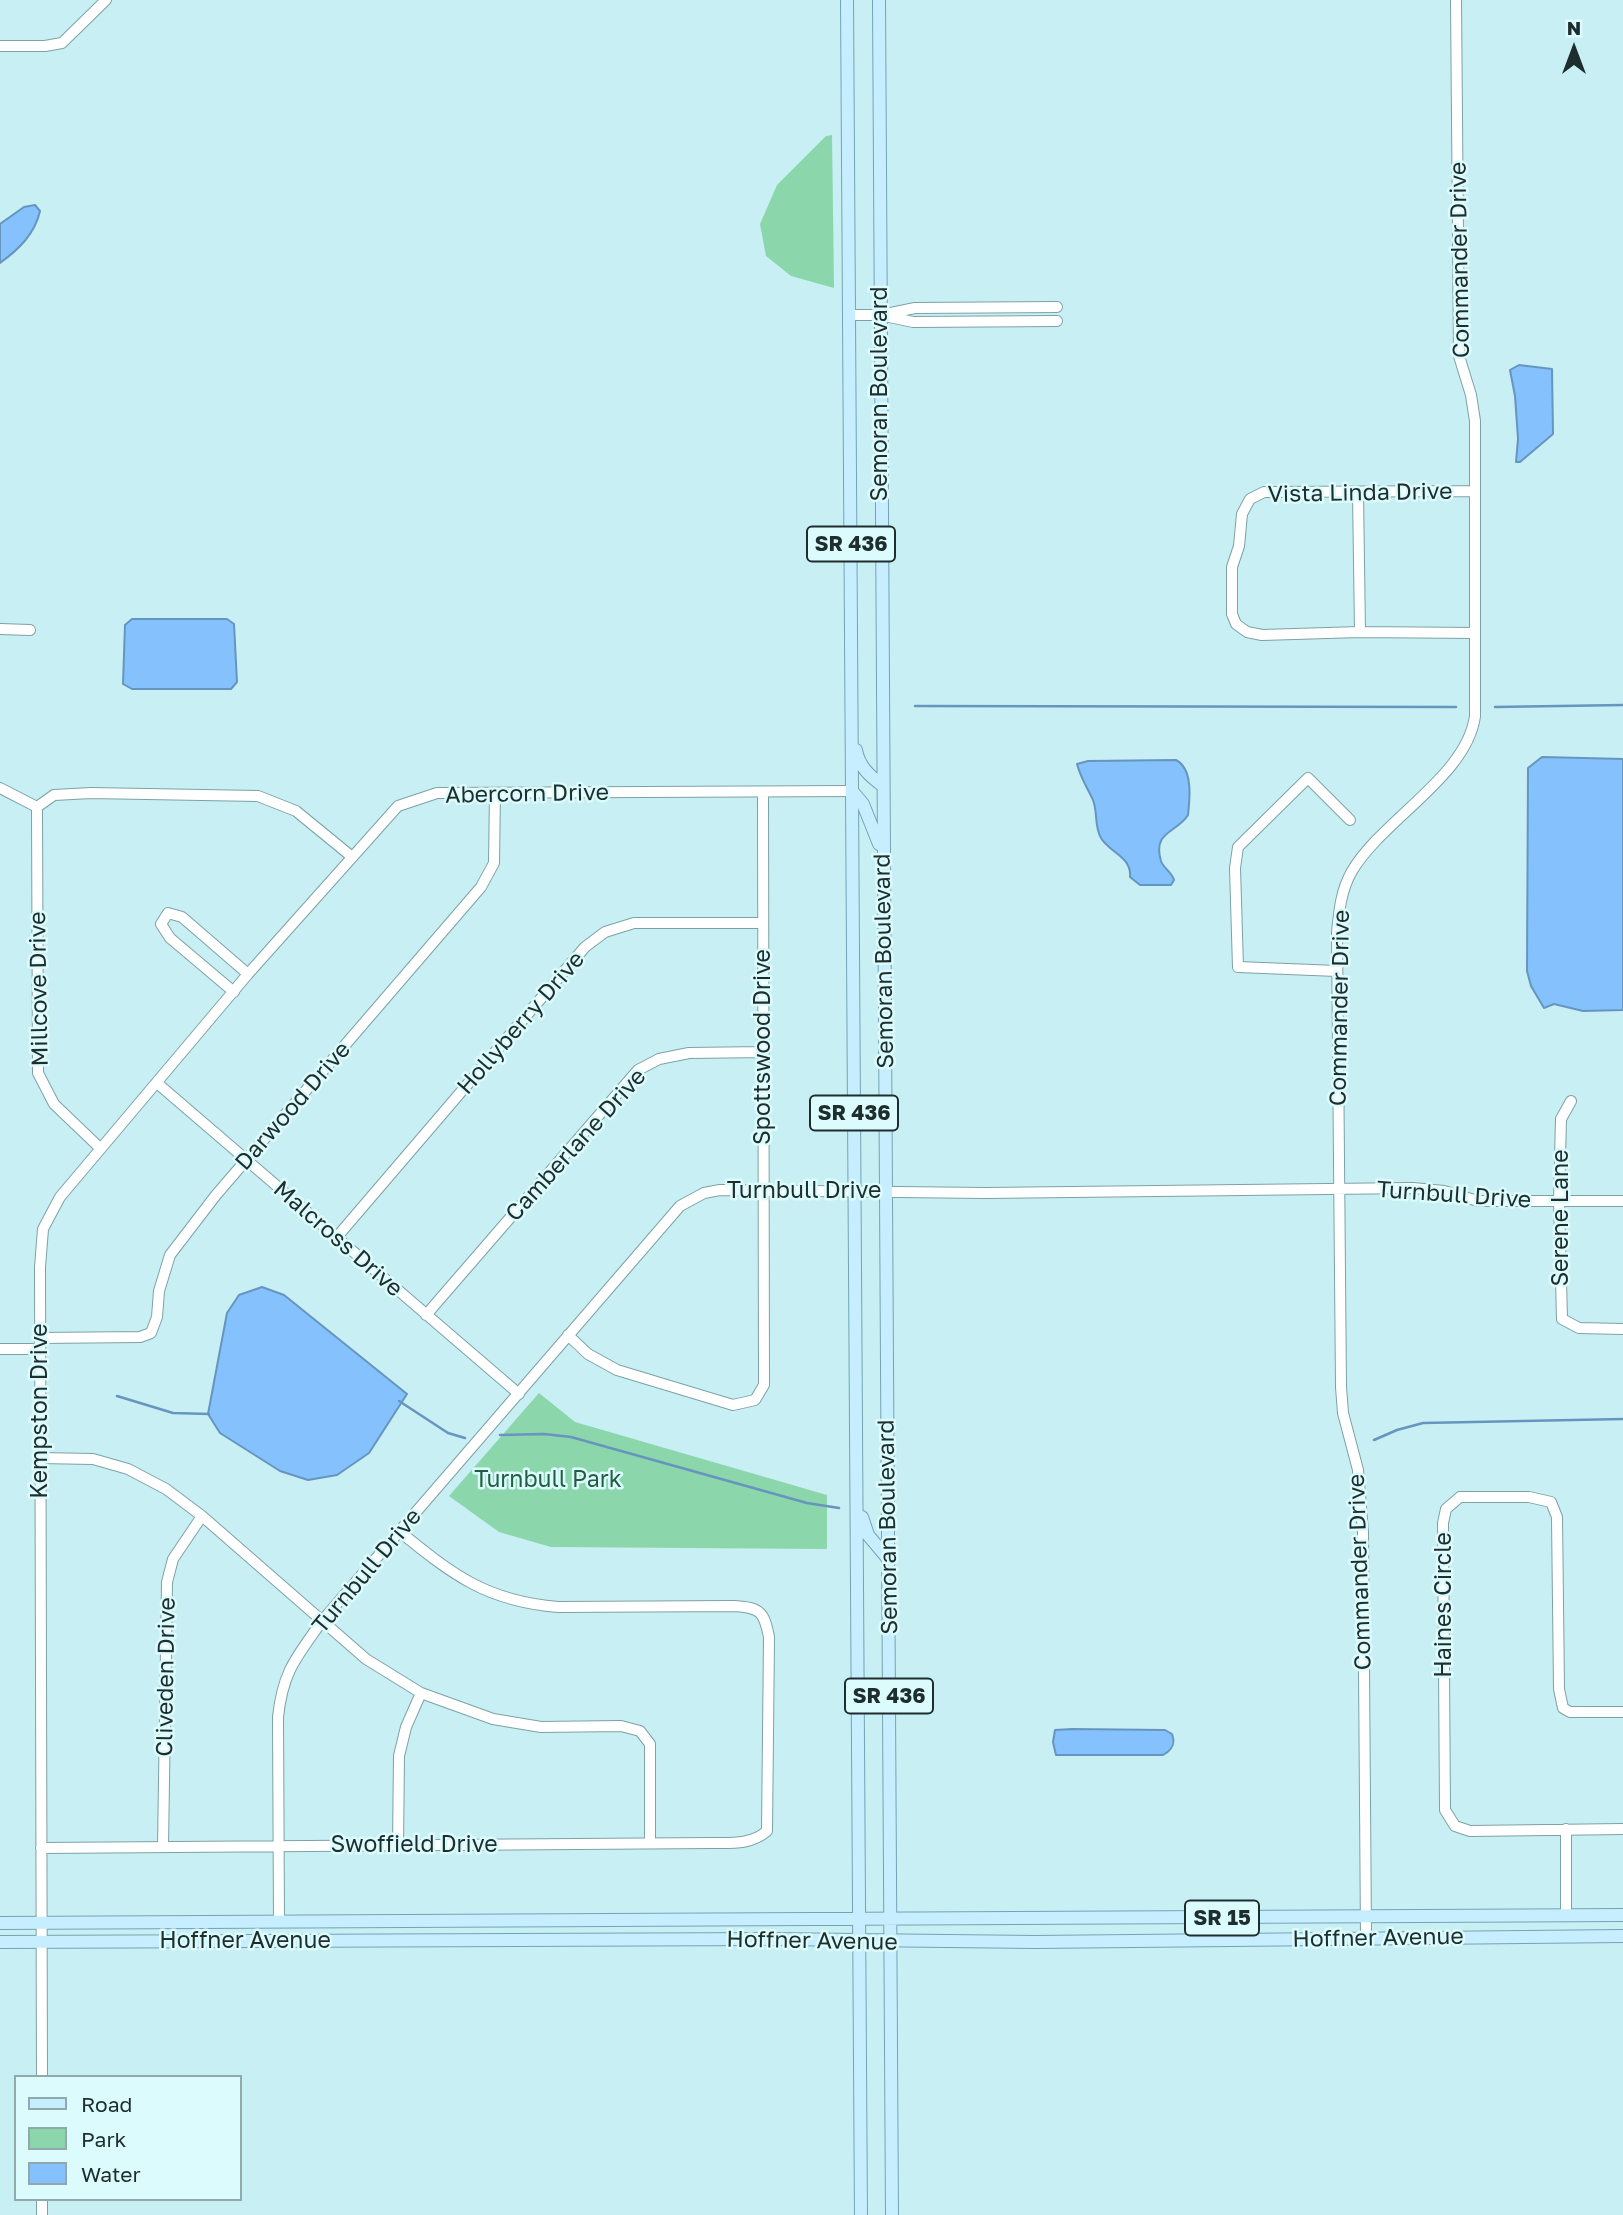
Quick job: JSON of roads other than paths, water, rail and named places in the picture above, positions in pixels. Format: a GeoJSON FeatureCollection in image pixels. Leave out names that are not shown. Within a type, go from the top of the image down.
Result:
{"type":"FeatureCollection","features":[{"type":"Feature","properties":{"kind":"main road","name":"Semoran Boulevard"},"geometry":{"type":"LineString","coordinates":[[847,0],[861,2215]]}},
{"type":"Feature","properties":{"kind":"main road","name":"Semoran Boulevard"},"geometry":{"type":"LineString","coordinates":[[879,0],[892,2215]]}},
{"type":"Feature","properties":{"kind":"main road"},"geometry":{"type":"LineString","coordinates":[[852,726],[858,759],[868,774],[883,786]]}},
{"type":"Feature","properties":{"kind":"main road"},"geometry":{"type":"LineString","coordinates":[[852,791],[863,804],[883,855]]}},
{"type":"Feature","properties":{"kind":"main road"},"geometry":{"type":"LineString","coordinates":[[858,1504],[868,1535],[889,1560]]}},
{"type":"Feature","properties":{"kind":"main road","name":"Hoffner Avenue"},"geometry":{"type":"LineString","coordinates":[[0,1923],[1623,1915]]}},
{"type":"Feature","properties":{"kind":"main road"},"geometry":{"type":"LineString","coordinates":[[256,1941],[261,1934],[272,1929],[379,1928],[391,1922]]}},
{"type":"Feature","properties":{"kind":"main road","name":"Hoffner Avenue"},"geometry":{"type":"LineString","coordinates":[[0,1942],[1035,1942],[1623,1936]]}},
{"type":"Feature","properties":{"kind":"street"},"geometry":{"type":"LineString","coordinates":[[0,46],[46,46],[62,43],[106,0]]}},
{"type":"Feature","properties":{"kind":"street","name":"Commander Drive"},"geometry":{"type":"LineString","coordinates":[[1366,1937],[1363,1521],[1358,1470],[1343,1413],[1341,1387],[1337,971],[1339,910],[1344,889],[1353,870],[1370,848],[1450,765],[1469,740],[1475,716],[1475,421],[1471,395],[1458,356],[1456,0]]}},
{"type":"Feature","properties":{"kind":"street"},"geometry":{"type":"LineString","coordinates":[[849,315],[880,315],[915,308],[1057,307]]}},
{"type":"Feature","properties":{"kind":"street"},"geometry":{"type":"LineString","coordinates":[[880,315],[914,322],[1057,321]]}},
{"type":"Feature","properties":{"kind":"street","name":"Vista Linda Drive"},"geometry":{"type":"LineString","coordinates":[[1360,632],[1262,635],[1247,632],[1236,624],[1231,614],[1232,567],[1240,545],[1242,514],[1250,499],[1264,492],[1474,491]]}},
{"type":"Feature","properties":{"kind":"street"},"geometry":{"type":"LineString","coordinates":[[1359,493],[1360,632],[1475,633]]}},
{"type":"Feature","properties":{"kind":"street"},"geometry":{"type":"LineString","coordinates":[[0,629],[30,631]]}},
{"type":"Feature","properties":{"kind":"street"},"geometry":{"type":"LineString","coordinates":[[1337,971],[1238,967],[1235,868],[1238,847],[1308,778],[1350,820]]}},
{"type":"Feature","properties":{"kind":"street"},"geometry":{"type":"LineString","coordinates":[[0,788],[37,807],[54,795],[66,794],[258,796],[296,811],[351,856]]}},
{"type":"Feature","properties":{"kind":"street","name":"Abercorn Drive"},"geometry":{"type":"LineString","coordinates":[[351,856],[398,806],[437,793],[852,791]]}},
{"type":"Feature","properties":{"kind":"street","name":"Darwood Drive"},"geometry":{"type":"LineString","coordinates":[[0,1349],[140,1337],[151,1333],[157,1317],[159,1290],[170,1255],[216,1195],[481,887],[494,863],[495,793]]}},
{"type":"Feature","properties":{"kind":"street","name":"Spottswood Drive"},"geometry":{"type":"LineString","coordinates":[[568,1335],[588,1354],[617,1370],[733,1405],[755,1400],[764,1385],[763,793]]}},
{"type":"Feature","properties":{"kind":"street","name":"Millcove Drive"},"geometry":{"type":"LineString","coordinates":[[37,807],[38,1073],[54,1104],[100,1148]]}},
{"type":"Feature","properties":{"kind":"street","name":"Kempston Drive"},"geometry":{"type":"LineString","coordinates":[[42,2075],[40,1267],[43,1229],[60,1197],[100,1148],[351,856]]}},
{"type":"Feature","properties":{"kind":"street"},"geometry":{"type":"LineString","coordinates":[[234,992],[170,938],[161,924],[168,913],[182,917],[248,974]]}},
{"type":"Feature","properties":{"kind":"street","name":"Hollyberry Drive"},"geometry":{"type":"LineString","coordinates":[[336,1238],[585,947],[605,932],[634,923],[762,923]]}},
{"type":"Feature","properties":{"kind":"street","name":"Camberlane Drive"},"geometry":{"type":"LineString","coordinates":[[426,1315],[638,1070],[659,1059],[689,1053],[764,1052]]}},
{"type":"Feature","properties":{"kind":"street","name":"Malcross Drive"},"geometry":{"type":"LineString","coordinates":[[158,1083],[519,1394]]}},
{"type":"Feature","properties":{"kind":"street","name":"Serene Lane"},"geometry":{"type":"LineString","coordinates":[[1571,1101],[1561,1119],[1559,1201],[1562,1319],[1579,1328],[1623,1329]]}},
{"type":"Feature","properties":{"kind":"street","name":"Turnbull Drive"},"geometry":{"type":"LineString","coordinates":[[279,1922],[278,1717],[281,1690],[292,1664],[323,1621],[680,1206],[704,1193],[763,1190],[986,1193],[1413,1188],[1444,1191],[1478,1201],[1623,1200]]}},
{"type":"Feature","properties":{"kind":"street"},"geometry":{"type":"LineString","coordinates":[[40,1458],[93,1459],[128,1468],[166,1489],[202,1516],[366,1659],[421,1693],[493,1719],[541,1727],[621,1726],[640,1731],[650,1744],[650,1843]]}},
{"type":"Feature","properties":{"kind":"street","name":"Haines Circle"},"geometry":{"type":"LineString","coordinates":[[1566,1829],[1470,1831],[1455,1825],[1445,1810],[1443,1523],[1446,1510],[1460,1497],[1529,1497],[1551,1502],[1557,1517],[1559,1689],[1563,1708],[1570,1712],[1623,1712]]}},
{"type":"Feature","properties":{"kind":"street","name":"Cliveden Drive"},"geometry":{"type":"LineString","coordinates":[[163,1847],[167,1582],[173,1559],[202,1516]]}},
{"type":"Feature","properties":{"kind":"street","name":"Swoffield Drive"},"geometry":{"type":"LineString","coordinates":[[41,1849],[742,1843],[758,1839],[767,1831],[769,1637],[765,1617],[754,1608],[530,1605],[487,1593],[441,1565],[400,1531]]}},
{"type":"Feature","properties":{"kind":"street"},"geometry":{"type":"LineString","coordinates":[[398,1845],[399,1756],[406,1727],[421,1693]]}},
{"type":"Feature","properties":{"kind":"street"},"geometry":{"type":"LineString","coordinates":[[1566,1916],[1566,1829],[1623,1829]]}},
{"type":"Feature","properties":{"kind":"water"},"geometry":{"type":"Polygon","coordinates":[[[35,205],[40,211],[30,234],[0,263],[0,224],[24,207],[35,205]]]}},
{"type":"Feature","properties":{"kind":"water"},"geometry":{"type":"Polygon","coordinates":[[[1519,365],[1552,369],[1553,434],[1520,462],[1516,462],[1518,439],[1510,370],[1519,365]]]}},
{"type":"Feature","properties":{"kind":"water"},"geometry":{"type":"Polygon","coordinates":[[[132,619],[227,619],[234,624],[237,682],[231,689],[132,689],[123,684],[125,625],[132,619]]]}},
{"type":"Feature","properties":{"kind":"water"},"geometry":{"type":"Polygon","coordinates":[[[1542,757],[1623,759],[1623,1010],[1583,1011],[1554,1004],[1544,1008],[1531,986],[1527,971],[1528,768],[1542,757]]]}},
{"type":"Feature","properties":{"kind":"water"},"geometry":{"type":"Polygon","coordinates":[[[1176,760],[1188,777],[1188,815],[1163,838],[1159,851],[1162,864],[1174,880],[1171,885],[1140,885],[1130,877],[1130,870],[1124,860],[1101,838],[1093,800],[1077,764],[1088,761],[1176,760]]]}},
{"type":"Feature","properties":{"kind":"water"},"geometry":{"type":"Polygon","coordinates":[[[262,1287],[284,1295],[407,1394],[369,1453],[337,1475],[308,1480],[280,1471],[220,1433],[208,1414],[227,1313],[239,1295],[262,1287]]]}},
{"type":"Feature","properties":{"kind":"water"},"geometry":{"type":"Polygon","coordinates":[[[1055,1730],[1165,1730],[1172,1734],[1173,1744],[1163,1755],[1056,1755],[1053,1742],[1055,1730]]]}},
{"type":"Feature","properties":{"kind":"waterway"},"geometry":{"type":"LineString","coordinates":[[1495,707],[1623,705]]}},
{"type":"Feature","properties":{"kind":"waterway"},"geometry":{"type":"LineString","coordinates":[[915,706],[1456,707]]}},
{"type":"Feature","properties":{"kind":"waterway"},"geometry":{"type":"LineString","coordinates":[[117,1396],[173,1413],[209,1414]]}},
{"type":"Feature","properties":{"kind":"waterway"},"geometry":{"type":"LineString","coordinates":[[399,1401],[448,1433],[465,1438]]}},
{"type":"Feature","properties":{"kind":"waterway"},"geometry":{"type":"LineString","coordinates":[[1374,1440],[1423,1423],[1623,1419]]}},
{"type":"Feature","properties":{"kind":"waterway"},"geometry":{"type":"LineString","coordinates":[[500,1435],[544,1434],[571,1437],[807,1503],[839,1508]]}},
{"type":"Feature","properties":{"kind":"park label","name":"Turnbull Park"},"geometry":{"type":"Point","coordinates":[548,1480]}}]}
